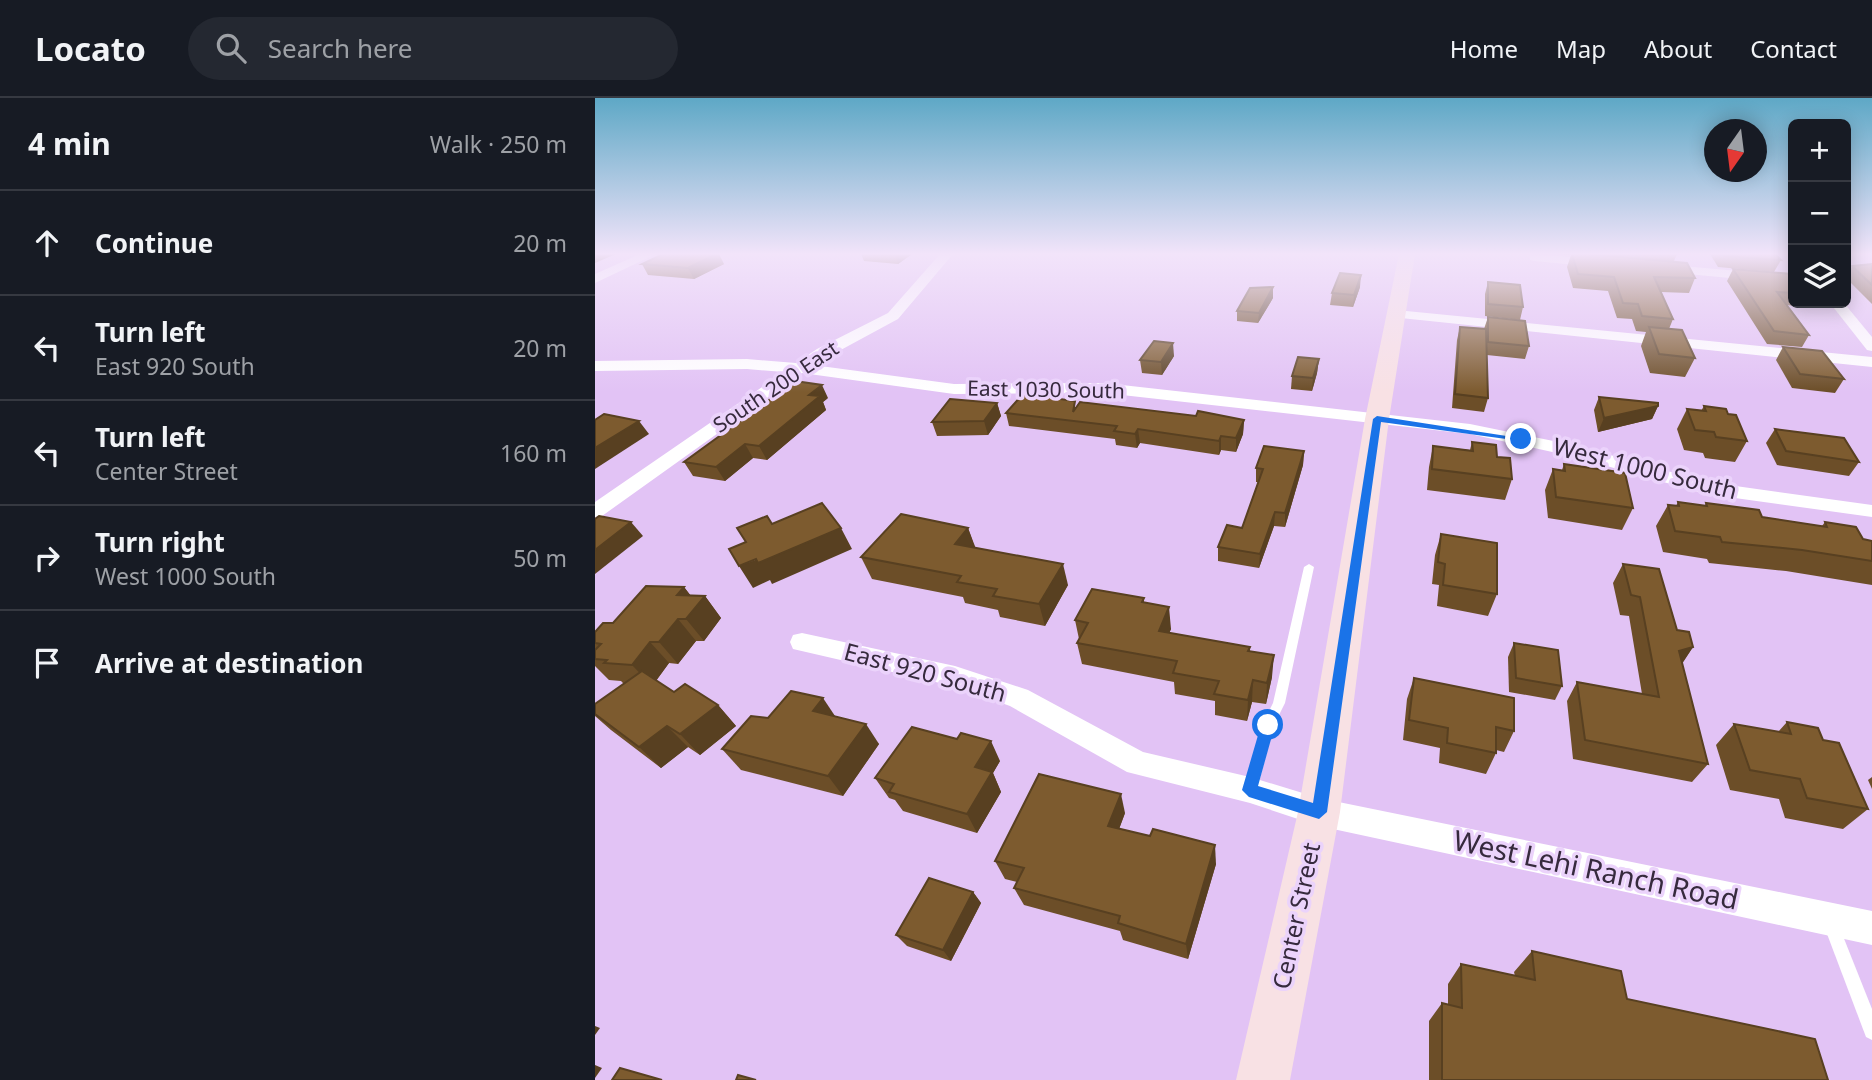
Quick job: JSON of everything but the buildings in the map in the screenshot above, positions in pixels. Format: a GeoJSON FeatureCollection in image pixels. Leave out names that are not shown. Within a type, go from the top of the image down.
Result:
{"type":"FeatureCollection","features":[{"type":"Feature","properties":{"kind":"street","name":"South 200 East"},"geometry":{"type":"LineString","coordinates":[[595,511],[822,352],[893,316],[907,300]]}},
{"type":"Feature","properties":{"kind":"street","name":"Center Street"},"geometry":{"type":"LineString","coordinates":[[1263,1080],[1319,812],[1377,419],[1399,300]]}},
{"type":"Feature","properties":{"kind":"street"},"geometry":{"type":"LineString","coordinates":[[1841,308],[1872,347]]}},
{"type":"Feature","properties":{"kind":"street"},"geometry":{"type":"LineString","coordinates":[[1396,314],[1872,362]]}},
{"type":"Feature","properties":{"kind":"street","name":"East 1030 South"},"geometry":{"type":"LineString","coordinates":[[595,366],[747,364],[798,368],[954,389],[1104,388],[1377,419]]}},
{"type":"Feature","properties":{"kind":"street","name":"West 1000 South"},"geometry":{"type":"LineString","coordinates":[[1377,419],[1521,439],[1706,488],[1872,511]]}},
{"type":"Feature","properties":{"kind":"street","name":"East 920 South"},"geometry":{"type":"LineString","coordinates":[[802,642],[955,676],[1019,698],[1137,763],[1249,790],[1319,812]]}},
{"type":"Feature","properties":{"kind":"street","name":"West Lehi Ranch Road"},"geometry":{"type":"LineString","coordinates":[[1319,812],[1872,928]]}},
{"type":"Feature","properties":{"kind":"lane"},"geometry":{"type":"LineString","coordinates":[[1249,790],[1268,725],[1279,702],[1309,566]]}},
{"type":"Feature","properties":{"kind":"lane"},"geometry":{"type":"LineString","coordinates":[[1830,920],[1872,1031]]}},
{"type":"Feature","properties":{"kind":"route"},"geometry":{"type":"LineString","coordinates":[[1268,725],[1249,790],[1319,812],[1377,419],[1470,429],[1521,439]]}}]}
